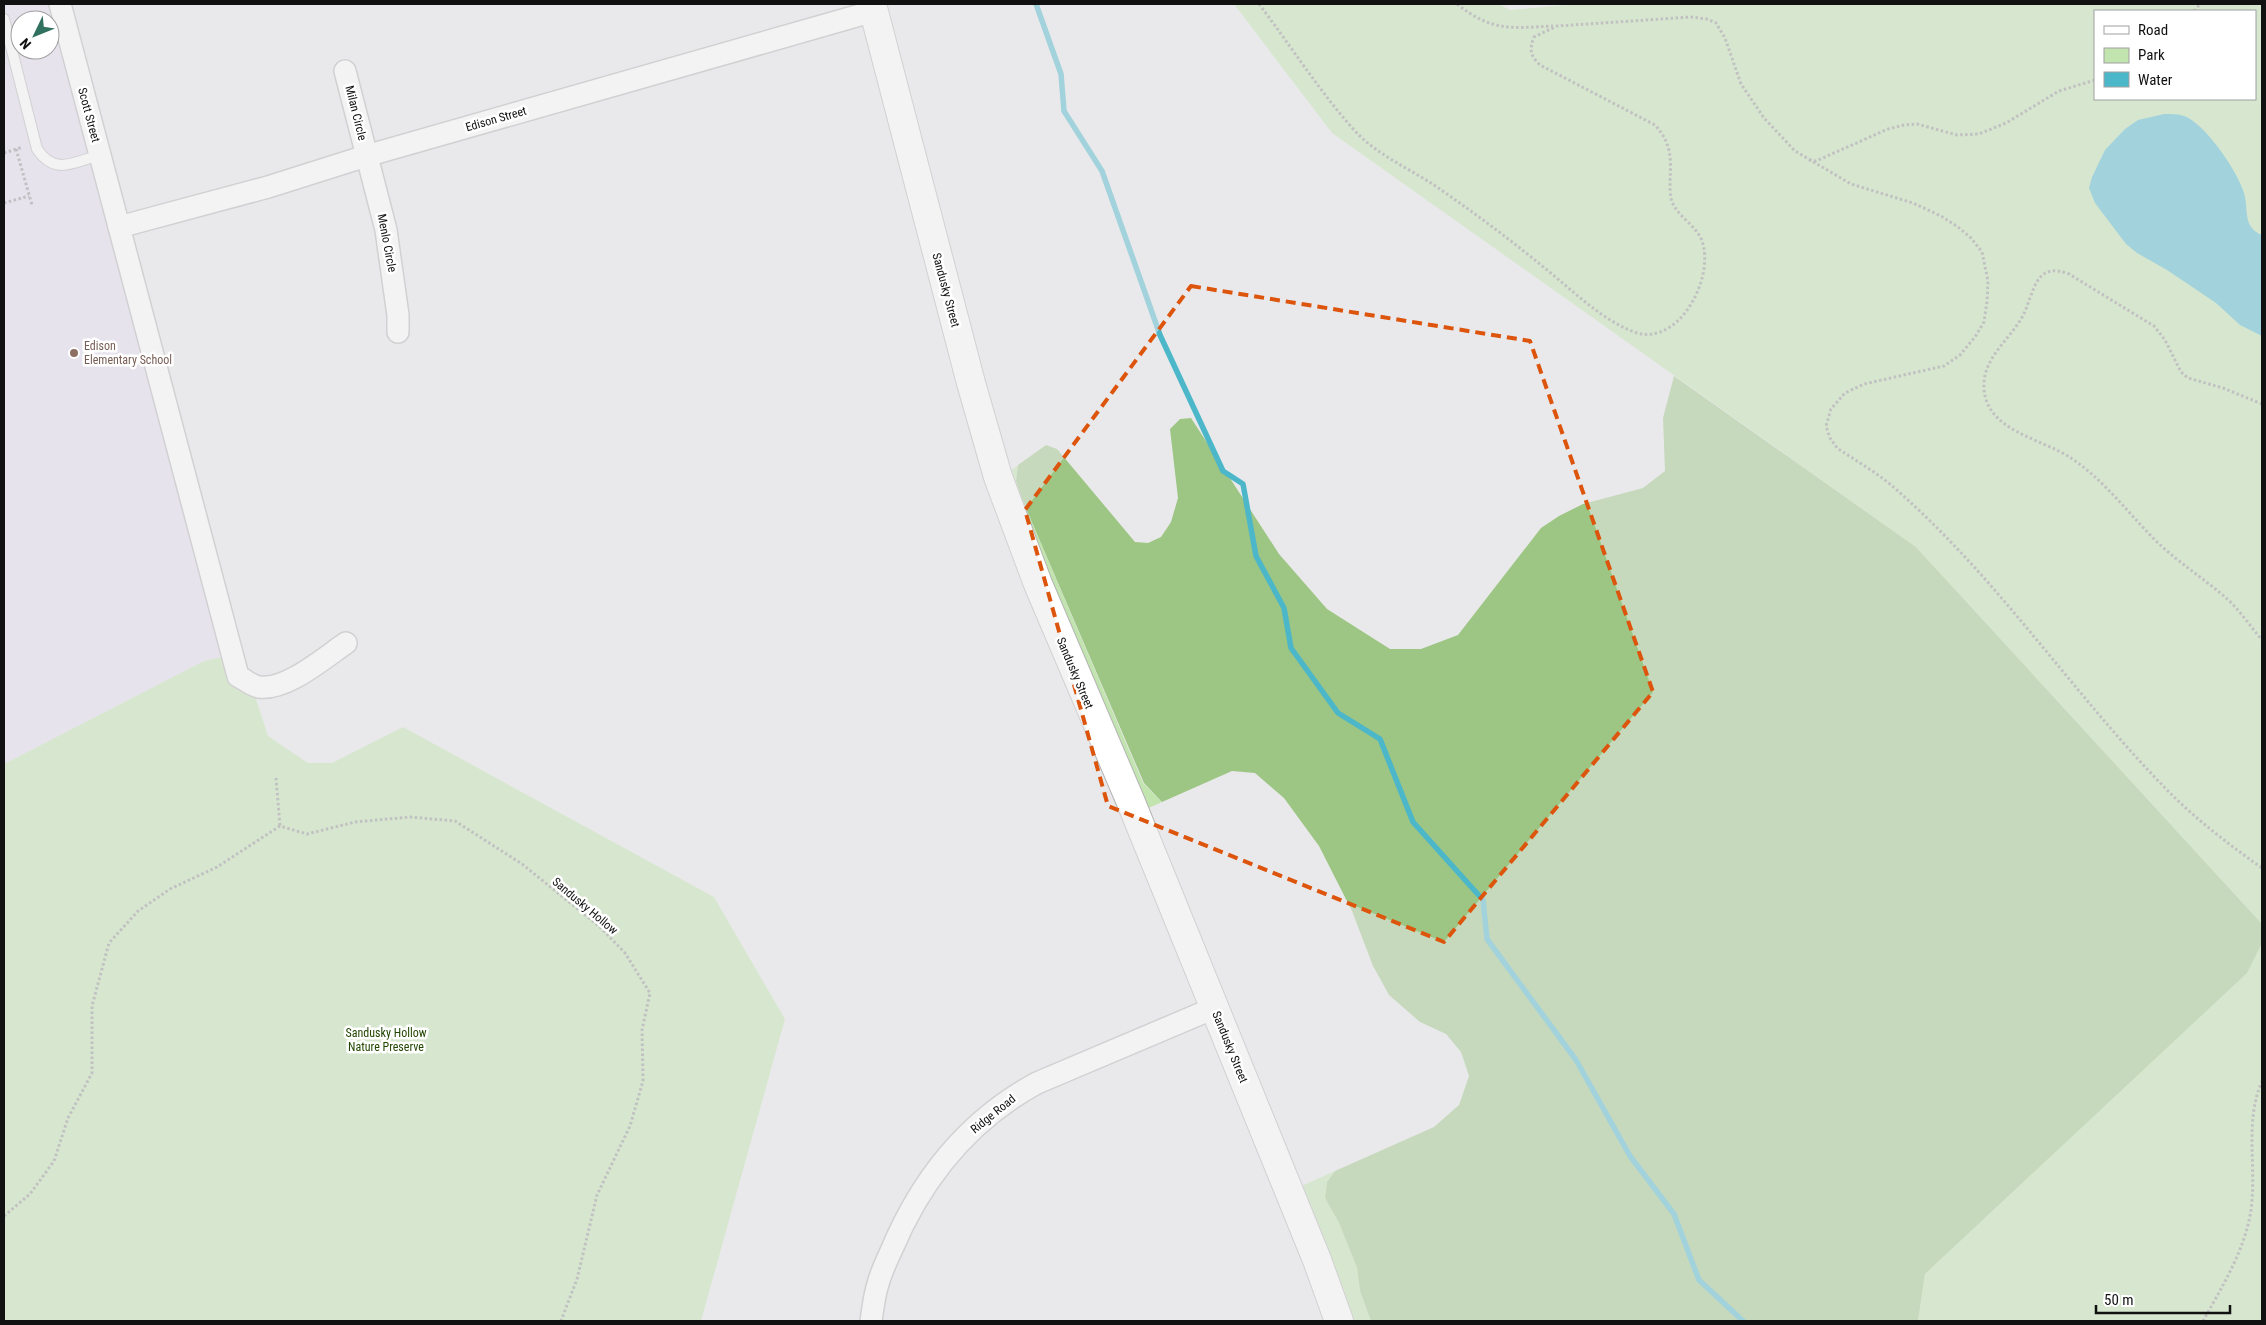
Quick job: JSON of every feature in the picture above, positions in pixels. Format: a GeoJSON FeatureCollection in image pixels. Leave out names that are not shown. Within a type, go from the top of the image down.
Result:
{"type":"FeatureCollection","features":[{"type":"Feature","properties":{"kind":"main road","name":"Sandusky Street"},"geometry":{"type":"LineString","coordinates":[[873,7],[970,383],[998,477],[1038,584],[1130,800],[1317,1260],[1339,1321]]}},
{"type":"Feature","properties":{"kind":"street","name":"Scott Street"},"geometry":{"type":"LineString","coordinates":[[60,4],[238,676],[256,687],[270,688],[306,670],[346,643]]}},
{"type":"Feature","properties":{"kind":"street","name":"Edison Street"},"geometry":{"type":"LineString","coordinates":[[119,227],[268,187],[366,156],[873,7]]}},
{"type":"Feature","properties":{"kind":"street","name":"Milan Circle"},"geometry":{"type":"LineString","coordinates":[[345,70],[366,156]]}},
{"type":"Feature","properties":{"kind":"street","name":"Menlo Circle"},"geometry":{"type":"LineString","coordinates":[[366,156],[386,230],[398,315],[398,332]]}},
{"type":"Feature","properties":{"kind":"street","name":"Ridge Road"},"geometry":{"type":"LineString","coordinates":[[871,1321],[878,1283],[905,1218],[919,1193],[963,1138],[989,1114],[1012,1097],[1037,1083],[1214,1008]]}},
{"type":"Feature","properties":{"kind":"lane"},"geometry":{"type":"LineString","coordinates":[[4,19],[37,149],[44,158],[52,164],[59,166],[100,155]]}},
{"type":"Feature","properties":{"kind":"path"},"geometry":{"type":"LineString","coordinates":[[1260,4],[1295,55],[1342,115],[1356,132],[1377,150],[1419,175],[1508,238],[1613,322],[1638,333],[1656,333],[1676,322],[1690,308],[1700,289],[1704,264],[1703,242],[1694,227],[1681,215],[1672,202],[1670,156],[1665,136],[1655,125],[1548,69],[1532,57],[1530,47],[1534,37],[1557,26]]}},
{"type":"Feature","properties":{"kind":"path"},"geometry":{"type":"LineString","coordinates":[[1457,4],[1484,22],[1503,28],[1691,17],[1708,19],[1716,23],[1725,38],[1740,84],[1781,138],[1809,160],[1851,184],[1913,203],[1958,227],[1971,238],[1982,252],[1988,281],[1984,322],[1960,355],[1944,366],[1864,384],[1845,393],[1831,410],[1826,426],[1830,438],[1837,448],[1898,490],[1935,526],[2003,598],[2146,767],[2176,798],[2234,849],[2262,868]]}},
{"type":"Feature","properties":{"kind":"path"},"geometry":{"type":"LineString","coordinates":[[1809,160],[1816,161],[1875,135],[1904,125],[1917,124],[1957,135],[1980,134],[2006,123],[2059,91],[2094,80]]}},
{"type":"Feature","properties":{"kind":"path"},"geometry":{"type":"LineString","coordinates":[[4,153],[23,147]]}},
{"type":"Feature","properties":{"kind":"path"},"geometry":{"type":"LineString","coordinates":[[16,149],[32,205]]}},
{"type":"Feature","properties":{"kind":"path"},"geometry":{"type":"LineString","coordinates":[[4,203],[29,196]]}},
{"type":"Feature","properties":{"kind":"path"},"geometry":{"type":"LineString","coordinates":[[2262,404],[2188,378],[2181,372],[2165,340],[2154,326],[2070,274],[2058,270],[2046,271],[2038,279],[2025,312],[2005,339],[1986,372],[1984,387],[1986,402],[1994,415],[2007,426],[2058,449],[2097,477],[2158,542],[2227,598],[2262,640]]}},
{"type":"Feature","properties":{"kind":"path"},"geometry":{"type":"LineString","coordinates":[[4,1216],[30,1194],[54,1161],[68,1118],[92,1074],[92,1006],[109,943],[138,911],[170,889],[217,867],[280,826],[276,778]]}},
{"type":"Feature","properties":{"kind":"path","name":"Sandusky Hollow"},"geometry":{"type":"LineString","coordinates":[[280,826],[307,834],[355,822],[410,817],[455,822],[522,864],[600,927],[625,953],[650,992],[642,1030],[643,1081],[630,1126],[597,1195],[577,1279],[561,1321]]}},
{"type":"Feature","properties":{"kind":"path"},"geometry":{"type":"LineString","coordinates":[[2202,1321],[2220,1294],[2249,1218],[2251,1129],[2253,1108],[2262,1081]]}},
{"type":"Feature","properties":{"kind":"highlighted area"},"geometry":{"type":"Polygon","coordinates":[[[1191,286],[1530,341],[1653,692],[1444,942],[1108,806],[1025,510],[1191,286]]]}},
{"type":"Feature","properties":{"kind":"shaded area","name":"Edison Elementary School"},"geometry":{"type":"Polygon","coordinates":[[[4,4],[48,4],[50,10],[10,10],[10,60],[60,60],[60,48],[226,656],[204,661],[4,764],[4,4]]]}},
{"type":"Feature","properties":{"kind":"green space"},"geometry":{"type":"Polygon","coordinates":[[[1234,4],[1499,4],[1510,10],[1577,4],[2262,4],[2262,924],[1916,547],[1332,133],[1234,4]]]}},
{"type":"Feature","properties":{"kind":"green space"},"geometry":{"type":"Polygon","coordinates":[[[1674,376],[1916,547],[2262,924],[2262,943],[2247,973],[1925,1274],[1918,1321],[1371,1321],[1360,1291],[1357,1268],[1339,1223],[1325,1198],[1327,1182],[1335,1171],[1434,1127],[1459,1105],[1469,1076],[1461,1052],[1446,1034],[1420,1022],[1389,995],[1373,966],[1352,911],[1319,846],[1284,798],[1255,773],[1232,771],[1162,802],[1144,783],[1022,499],[1016,481],[1018,465],[1046,445],[1057,449],[1135,542],[1148,543],[1161,537],[1171,522],[1178,498],[1170,429],[1180,419],[1191,418],[1279,554],[1327,609],[1390,649],[1421,649],[1458,635],[1541,528],[1583,504],[1643,488],[1665,471],[1663,418],[1674,376]]]}},
{"type":"Feature","properties":{"kind":"green space"},"geometry":{"type":"Polygon","coordinates":[[[1018,465],[1016,481],[1022,499],[1143,783],[1162,802],[1144,810],[1007,474],[1018,465]]]}},
{"type":"Feature","properties":{"kind":"green space","name":"Sandusky Hollow Nature Preserve"},"geometry":{"type":"Polygon","coordinates":[[[226,656],[231,675],[256,699],[268,736],[308,763],[332,763],[403,727],[714,897],[785,1019],[701,1321],[4,1321],[4,764],[204,661],[226,656]]]}},
{"type":"Feature","properties":{"kind":"green space"},"geometry":{"type":"Polygon","coordinates":[[[2262,943],[2262,1321],[1918,1321],[1925,1274],[2246,973],[2262,943]]]}},
{"type":"Feature","properties":{"kind":"green space"},"geometry":{"type":"Polygon","coordinates":[[[1335,1171],[1327,1182],[1325,1198],[1339,1223],[1357,1268],[1360,1291],[1371,1321],[1350,1321],[1299,1187],[1335,1171]]]}},
{"type":"Feature","properties":{"kind":"water"},"geometry":{"type":"Polygon","coordinates":[[[2164,114],[2184,116],[2201,128],[2220,149],[2241,184],[2247,217],[2251,227],[2262,235],[2262,336],[2240,325],[2216,303],[2167,270],[2137,253],[2126,244],[2095,203],[2089,188],[2092,177],[2105,150],[2125,129],[2138,120],[2164,114]]]}},
{"type":"Feature","properties":{"kind":"waterway"},"geometry":{"type":"LineString","coordinates":[[1036,4],[1061,74],[1064,111],[1102,171],[1160,335],[1223,471],[1243,484],[1256,556],[1284,608],[1291,648],[1338,713],[1380,739],[1413,822],[1483,900],[1487,939],[1576,1060],[1630,1156],[1674,1214],[1699,1280],[1743,1321]]}},
{"type":"Feature","properties":{"kind":"place","name":"Edison Elementary School"},"geometry":{"type":"Point","coordinates":[74,353]}}]}
